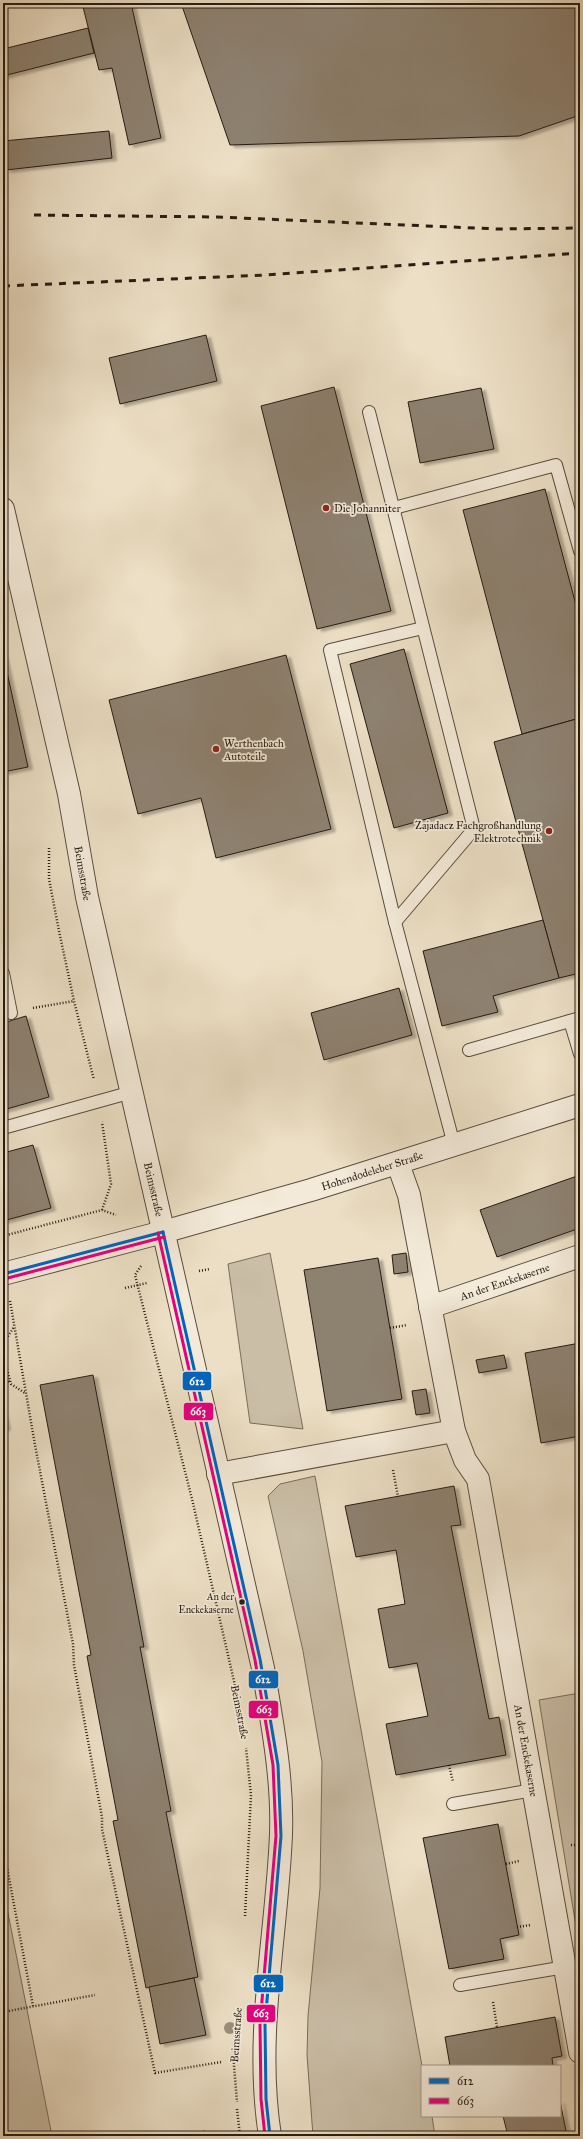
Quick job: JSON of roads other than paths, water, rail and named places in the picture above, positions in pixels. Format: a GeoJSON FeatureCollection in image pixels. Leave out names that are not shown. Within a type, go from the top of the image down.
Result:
{"type":"FeatureCollection","features":[{"type":"Feature","properties":{"kind":"street","name":"Beimsstraße"},"geometry":{"type":"LineString","coordinates":[[3,509],[69,794],[87,897],[263,1668],[278,1765],[281,1812],[281,1836],[266,2012],[264,2073],[270,2136]]}},
{"type":"Feature","properties":{"kind":"street","name":"Hohendodeleber Straße"},"geometry":{"type":"LineString","coordinates":[[3,1274],[224,1216],[398,1164],[580,1104]]}},
{"type":"Feature","properties":{"kind":"street","name":"An der Enckekaserne"},"geometry":{"type":"LineString","coordinates":[[398,1164],[409,1195],[454,1431],[465,1460],[478,1479],[580,2052]]}},
{"type":"Feature","properties":{"kind":"street","name":"An der Enckekaserne"},"geometry":{"type":"LineString","coordinates":[[430,1307],[580,1256]]}},
{"type":"Feature","properties":{"kind":"street"},"geometry":{"type":"LineString","coordinates":[[218,1474],[454,1431]]}},
{"type":"Feature","properties":{"kind":"lane"},"geometry":{"type":"LineString","coordinates":[[369,412],[474,829],[395,922]]}},
{"type":"Feature","properties":{"kind":"lane"},"geometry":{"type":"LineString","coordinates":[[394,508],[556,465],[580,552]]}},
{"type":"Feature","properties":{"kind":"lane"},"geometry":{"type":"LineString","coordinates":[[424,628],[330,650],[395,922],[454,1145]]}},
{"type":"Feature","properties":{"kind":"lane"},"geometry":{"type":"LineString","coordinates":[[3,973],[11,1012]]}},
{"type":"Feature","properties":{"kind":"lane"},"geometry":{"type":"LineString","coordinates":[[469,1050],[575,1019],[580,1054]]}},
{"type":"Feature","properties":{"kind":"lane"},"geometry":{"type":"LineString","coordinates":[[3,1128],[132,1092]]}},
{"type":"Feature","properties":{"kind":"lane"},"geometry":{"type":"LineString","coordinates":[[453,1804],[533,1790]]}},
{"type":"Feature","properties":{"kind":"lane"},"geometry":{"type":"LineString","coordinates":[[460,1985],[565,1967]]}},
{"type":"Feature","properties":{"kind":"railway"},"geometry":{"type":"LineString","coordinates":[[34,215],[217,217],[498,229],[580,228]]}},
{"type":"Feature","properties":{"kind":"railway"},"geometry":{"type":"LineString","coordinates":[[3,286],[266,275],[580,253]]}},
{"type":"Feature","properties":{"kind":"place","name":"Die Johanniter"},"geometry":{"type":"Point","coordinates":[326,508]}},
{"type":"Feature","properties":{"kind":"place","name":"Werthenbach Autoteile"},"geometry":{"type":"Point","coordinates":[216,749]}},
{"type":"Feature","properties":{"kind":"place","name":"Zajadacz Fachgroßhandlung Elektrotechnik"},"geometry":{"type":"Point","coordinates":[549,831]}},
{"type":"Feature","properties":{"kind":"place","name":"An der Enckekaserne"},"geometry":{"type":"Point","coordinates":[242,1602]}}]}
